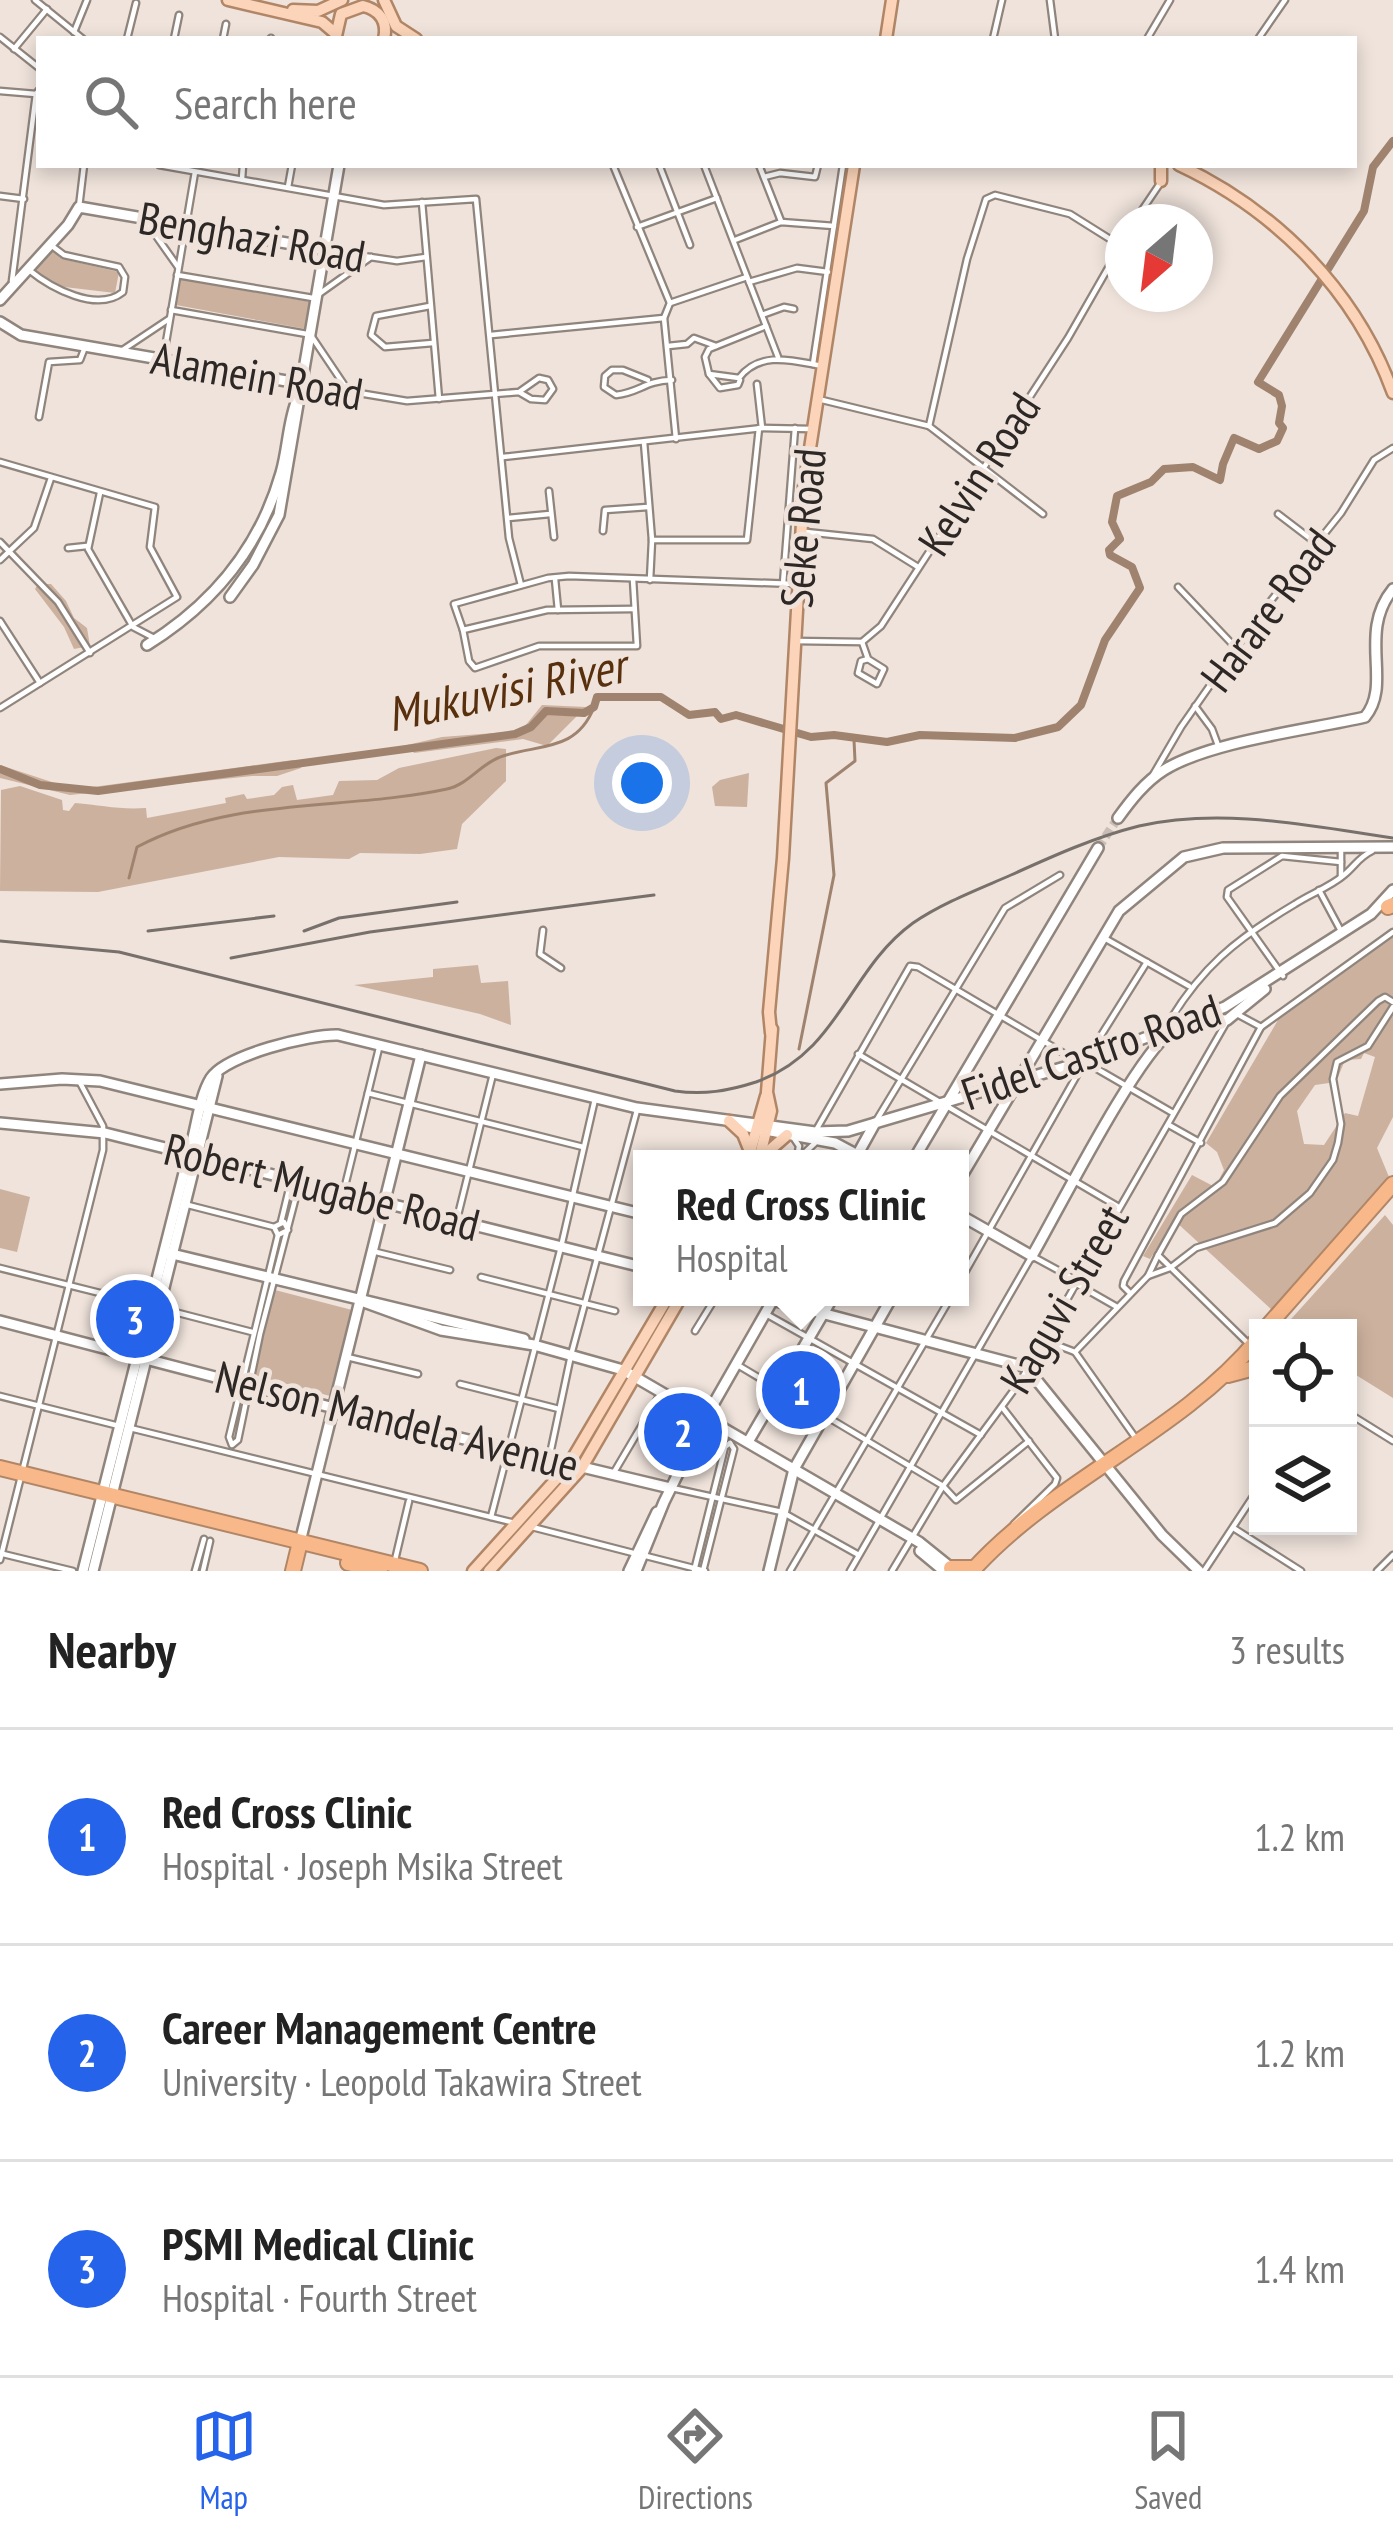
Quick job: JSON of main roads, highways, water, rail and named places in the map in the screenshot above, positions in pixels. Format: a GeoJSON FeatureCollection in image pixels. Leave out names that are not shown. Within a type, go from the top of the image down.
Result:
{"type":"FeatureCollection","features":[{"type":"Feature","properties":{"kind":"highway"},"geometry":{"type":"LineString","coordinates":[[1277,1319],[1393,1190]]}},
{"type":"Feature","properties":{"kind":"highway"},"geometry":{"type":"LineString","coordinates":[[950,1570],[976,1568],[1015,1529],[1226,1376],[1249,1353]]}},
{"type":"Feature","properties":{"kind":"highway"},"geometry":{"type":"LineString","coordinates":[[1226,1376],[1249,1370]]}},
{"type":"Feature","properties":{"kind":"highway"},"geometry":{"type":"LineString","coordinates":[[1084,1477],[1092,1450]]}},
{"type":"Feature","properties":{"kind":"highway"},"geometry":{"type":"LineString","coordinates":[[0,1471],[389,1569],[420,1571]]}},
{"type":"Feature","properties":{"kind":"highway"},"geometry":{"type":"LineString","coordinates":[[293,1571],[299,1547]]}},
{"type":"Feature","properties":{"kind":"main road"},"geometry":{"type":"LineString","coordinates":[[228,0],[322,22],[338,18]]}},
{"type":"Feature","properties":{"kind":"main road"},"geometry":{"type":"LineString","coordinates":[[384,0],[396,26],[411,36]]}},
{"type":"Feature","properties":{"kind":"main road"},"geometry":{"type":"LineString","coordinates":[[886,36],[892,0]]}},
{"type":"Feature","properties":{"kind":"main road"},"geometry":{"type":"LineString","coordinates":[[272,10],[318,10],[350,2],[373,5],[383,20],[384,36]]}},
{"type":"Feature","properties":{"kind":"main road"},"geometry":{"type":"LineString","coordinates":[[336,36],[338,18],[350,2]]}},
{"type":"Feature","properties":{"kind":"main road"},"geometry":{"type":"LineString","coordinates":[[322,22],[336,36]]}},
{"type":"Feature","properties":{"kind":"main road","name":"Seke Road"},"geometry":{"type":"LineString","coordinates":[[768,1124],[775,918],[781,894],[801,531],[818,365],[853,168]]}},
{"type":"Feature","properties":{"kind":"main road"},"geometry":{"type":"LineString","coordinates":[[1161,168],[1162,182]]}},
{"type":"Feature","properties":{"kind":"main road"},"geometry":{"type":"LineString","coordinates":[[1180,168],[1260,214],[1328,274]]}},
{"type":"Feature","properties":{"kind":"main road"},"geometry":{"type":"LineString","coordinates":[[1199,168],[1262,207],[1328,274],[1365,322],[1389,369],[1393,393]]}},
{"type":"Feature","properties":{"kind":"main road"},"geometry":{"type":"LineString","coordinates":[[729,1121],[751,1150]]}},
{"type":"Feature","properties":{"kind":"main road"},"geometry":{"type":"LineString","coordinates":[[757,1150],[768,1124]]}},
{"type":"Feature","properties":{"kind":"main road"},"geometry":{"type":"LineString","coordinates":[[764,1150],[776,1141],[768,1124]]}},
{"type":"Feature","properties":{"kind":"main road"},"geometry":{"type":"LineString","coordinates":[[489,1571],[575,1467],[663,1306]]}},
{"type":"Feature","properties":{"kind":"main road"},"geometry":{"type":"LineString","coordinates":[[628,1372],[676,1306]]}},
{"type":"Feature","properties":{"kind":"main road"},"geometry":{"type":"LineString","coordinates":[[472,1571],[524,1525]]}},
{"type":"Feature","properties":{"kind":"waterway","name":"Mukuvisi River"},"geometry":{"type":"LineString","coordinates":[[0,769],[40,785],[98,791],[515,734],[531,727],[546,711],[584,713],[594,707],[597,697],[661,697],[689,715],[715,712],[721,719],[736,715],[811,737],[887,742],[920,735],[1015,738],[1058,727],[1081,705],[1105,640],[1140,588],[1132,567],[1110,555],[1120,539],[1112,522],[1117,496],[1151,482],[1164,469],[1193,467],[1220,480],[1234,438],[1259,449],[1277,441],[1283,428],[1279,395],[1258,382],[1364,211],[1373,167],[1393,141]]}},
{"type":"Feature","properties":{"kind":"waterway"},"geometry":{"type":"LineString","coordinates":[[129,878],[137,847],[173,831],[250,812],[447,789],[495,759],[568,739],[594,707]]}},
{"type":"Feature","properties":{"kind":"waterway"},"geometry":{"type":"LineString","coordinates":[[799,1049],[834,875],[826,783],[855,761],[854,740]]}},
{"type":"Feature","properties":{"kind":"tunnel"},"geometry":{"type":"LineString","coordinates":[[1098,848],[1118,818]]}},
{"type":"Feature","properties":{"kind":"railway"},"geometry":{"type":"LineString","coordinates":[[0,941],[119,952],[675,1091],[706,1092],[756,1082],[807,1051],[873,963],[913,923],[1090,841],[1139,826],[1202,818],[1266,820],[1393,838]]}},
{"type":"Feature","properties":{"kind":"railway"},"geometry":{"type":"LineString","coordinates":[[231,958],[370,932],[654,895]]}},
{"type":"Feature","properties":{"kind":"railway"},"geometry":{"type":"LineString","coordinates":[[304,931],[339,918],[457,902]]}},
{"type":"Feature","properties":{"kind":"railway"},"geometry":{"type":"LineString","coordinates":[[148,931],[274,916]]}},
{"type":"Feature","properties":{"kind":"place","name":"PSMI Medical Clinic"},"geometry":{"type":"Point","coordinates":[135,1319]}},
{"type":"Feature","properties":{"kind":"place","name":"Red Cross Clinic"},"geometry":{"type":"Point","coordinates":[801,1390]}},
{"type":"Feature","properties":{"kind":"place","name":"Career Management Centre"},"geometry":{"type":"Point","coordinates":[683,1432]}}]}
